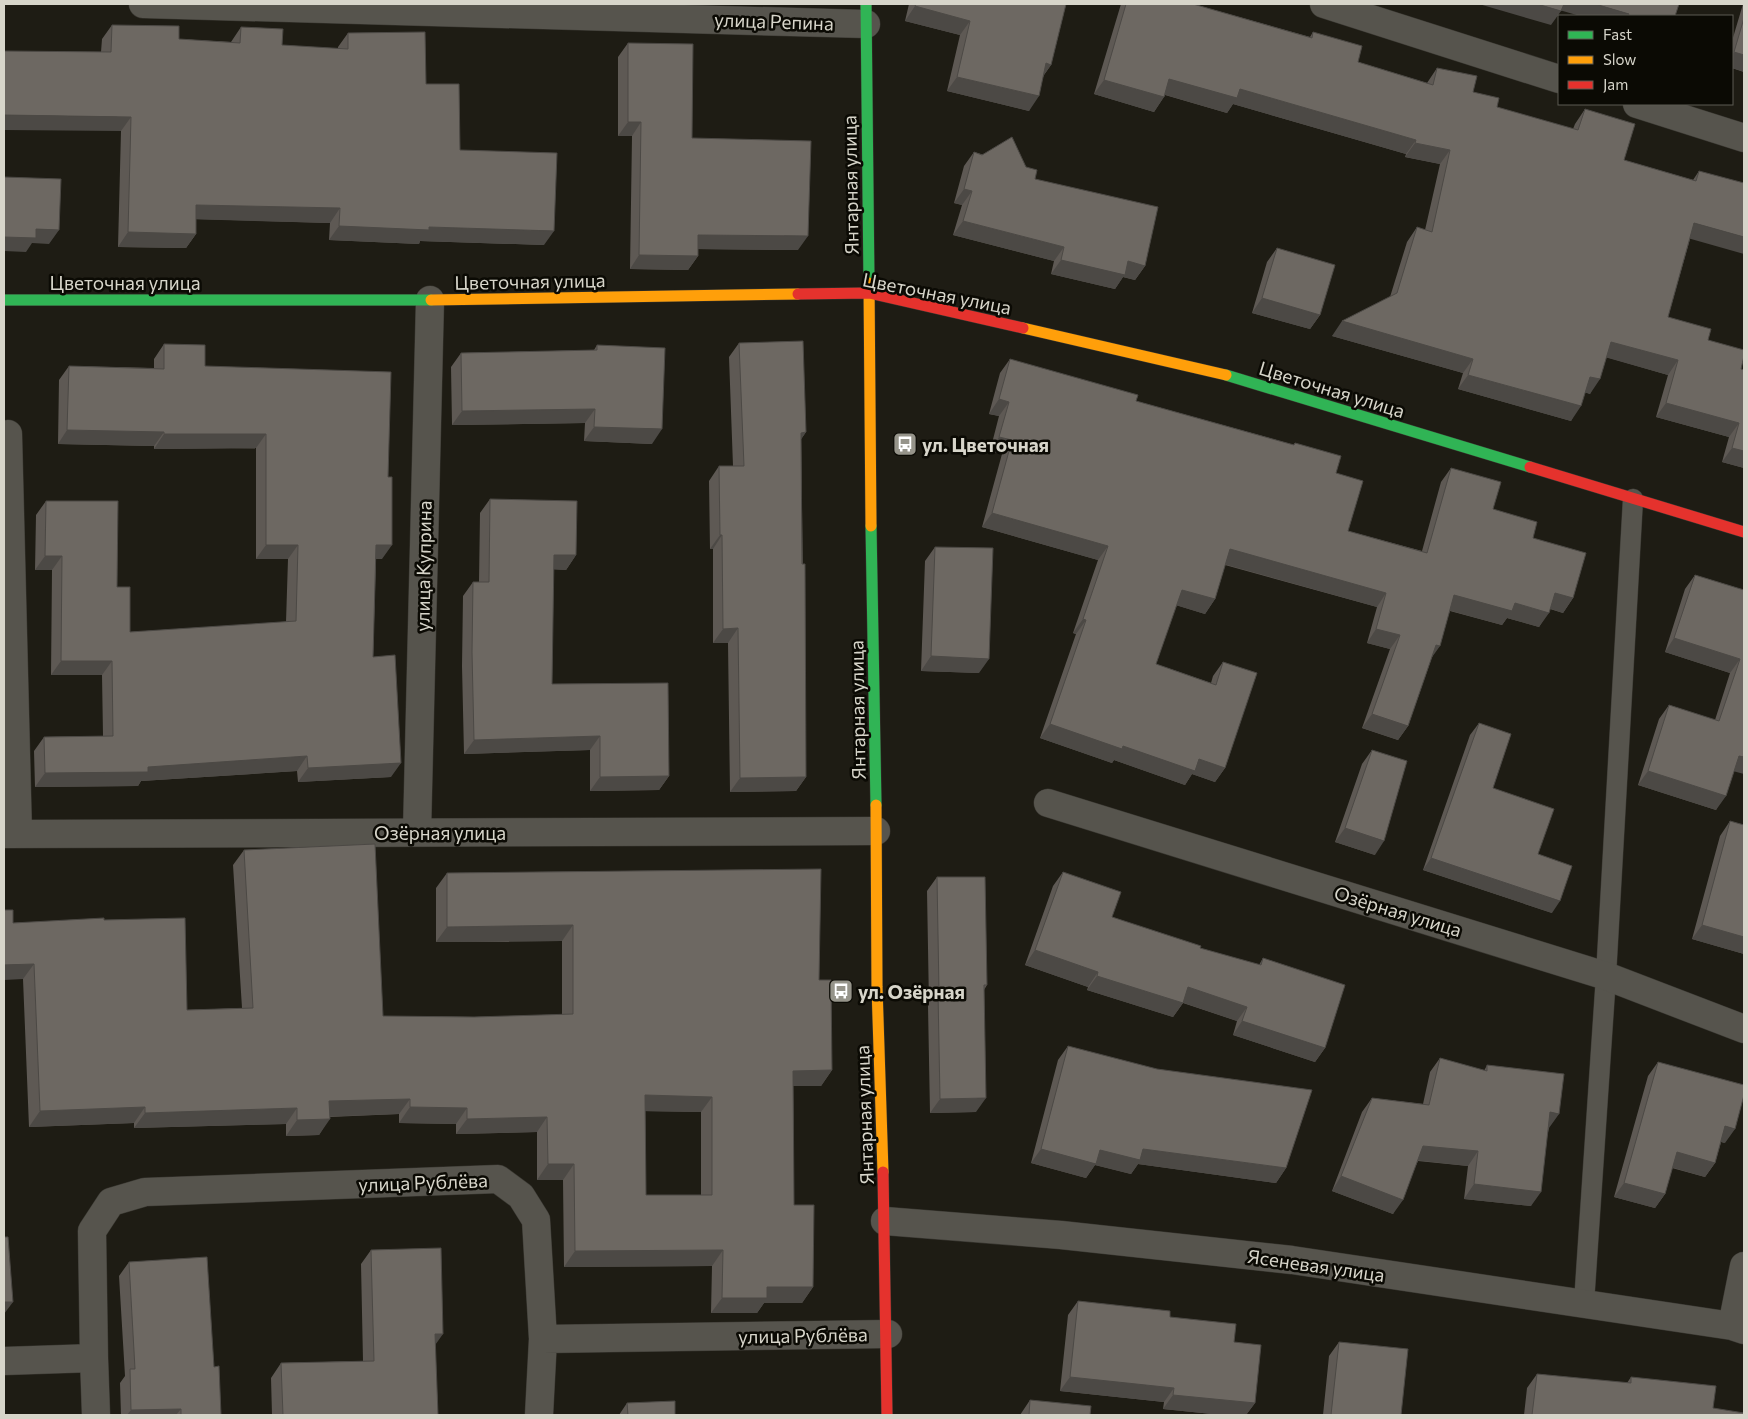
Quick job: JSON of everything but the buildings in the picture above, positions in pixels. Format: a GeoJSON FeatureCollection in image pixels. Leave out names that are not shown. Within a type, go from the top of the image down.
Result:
{"type":"FeatureCollection","features":[{"type":"Feature","properties":{"kind":"street","name":"улица Репина"},"geometry":{"type":"LineString","coordinates":[[143,4],[866,14]]}},
{"type":"Feature","properties":{"kind":"street"},"geometry":{"type":"LineString","coordinates":[[1324,4],[1558,79]]}},
{"type":"Feature","properties":{"kind":"street","name":"Янтарная улица"},"geometry":{"type":"LineString","coordinates":[[866,14],[877,987],[888,1334],[887,1415]]}},
{"type":"Feature","properties":{"kind":"street"},"geometry":{"type":"LineString","coordinates":[[1640,105],[1744,138]]}},
{"type":"Feature","properties":{"kind":"street","name":"Цветочная улица"},"geometry":{"type":"LineString","coordinates":[[4,300],[430,300],[869,293],[1238,378],[1744,532]]}},
{"type":"Feature","properties":{"kind":"street","name":"улица Куприна"},"geometry":{"type":"LineString","coordinates":[[417,832],[430,300]]}},
{"type":"Feature","properties":{"kind":"street"},"geometry":{"type":"LineString","coordinates":[[8,434],[11,834]]}},
{"type":"Feature","properties":{"kind":"street","name":"Озёрная улица"},"geometry":{"type":"LineString","coordinates":[[1048,803],[1606,976],[1744,1029]]}},
{"type":"Feature","properties":{"kind":"street","name":"Озёрная улица"},"geometry":{"type":"LineString","coordinates":[[11,834],[876,831]]}},
{"type":"Feature","properties":{"kind":"street","name":"улица Рублёва"},"geometry":{"type":"LineString","coordinates":[[96,1415],[92,1231],[112,1202],[145,1192],[498,1179],[520,1196],[536,1220],[543,1339],[888,1334]]}},
{"type":"Feature","properties":{"kind":"street","name":"Ясеневая улица"},"geometry":{"type":"LineString","coordinates":[[885,1220],[1061,1235],[1282,1259],[1584,1303],[1738,1328]]}},
{"type":"Feature","properties":{"kind":"street"},"geometry":{"type":"LineString","coordinates":[[1738,1328],[1744,1266]]}},
{"type":"Feature","properties":{"kind":"street"},"geometry":{"type":"LineString","coordinates":[[539,1415],[543,1339]]}},
{"type":"Feature","properties":{"kind":"street"},"geometry":{"type":"LineString","coordinates":[[4,1361],[94,1358]]}},
{"type":"Feature","properties":{"kind":"lane"},"geometry":{"type":"LineString","coordinates":[[1584,1303],[1606,976],[1632,499]]}},
{"type":"Feature","properties":{"kind":"traffic: fast"},"geometry":{"type":"LineString","coordinates":[[866,4],[869,283]]}},
{"type":"Feature","properties":{"kind":"traffic: fast"},"geometry":{"type":"LineString","coordinates":[[4,300],[431,300]]}},
{"type":"Feature","properties":{"kind":"traffic: fast"},"geometry":{"type":"LineString","coordinates":[[1226,375],[1530,467]]}},
{"type":"Feature","properties":{"kind":"traffic: fast"},"geometry":{"type":"LineString","coordinates":[[871,526],[876,805]]}},
{"type":"Feature","properties":{"kind":"traffic: slow"},"geometry":{"type":"LineString","coordinates":[[869,283],[871,526]]}},
{"type":"Feature","properties":{"kind":"traffic: slow"},"geometry":{"type":"LineString","coordinates":[[431,300],[798,294]]}},
{"type":"Feature","properties":{"kind":"traffic: slow"},"geometry":{"type":"LineString","coordinates":[[1023,328],[1226,375]]}},
{"type":"Feature","properties":{"kind":"traffic: slow"},"geometry":{"type":"LineString","coordinates":[[876,805],[877,987],[883,1172]]}},
{"type":"Feature","properties":{"kind":"traffic: jam"},"geometry":{"type":"LineString","coordinates":[[798,294],[869,293],[1023,328]]}},
{"type":"Feature","properties":{"kind":"traffic: jam"},"geometry":{"type":"LineString","coordinates":[[1530,467],[1744,532]]}},
{"type":"Feature","properties":{"kind":"traffic: jam"},"geometry":{"type":"LineString","coordinates":[[883,1172],[887,1415]]}},
{"type":"Feature","properties":{"kind":"place","name":"ул. Цветочная"},"geometry":{"type":"Point","coordinates":[905,444]}},
{"type":"Feature","properties":{"kind":"place","name":"ул. Озёрная"},"geometry":{"type":"Point","coordinates":[841,991]}}]}
